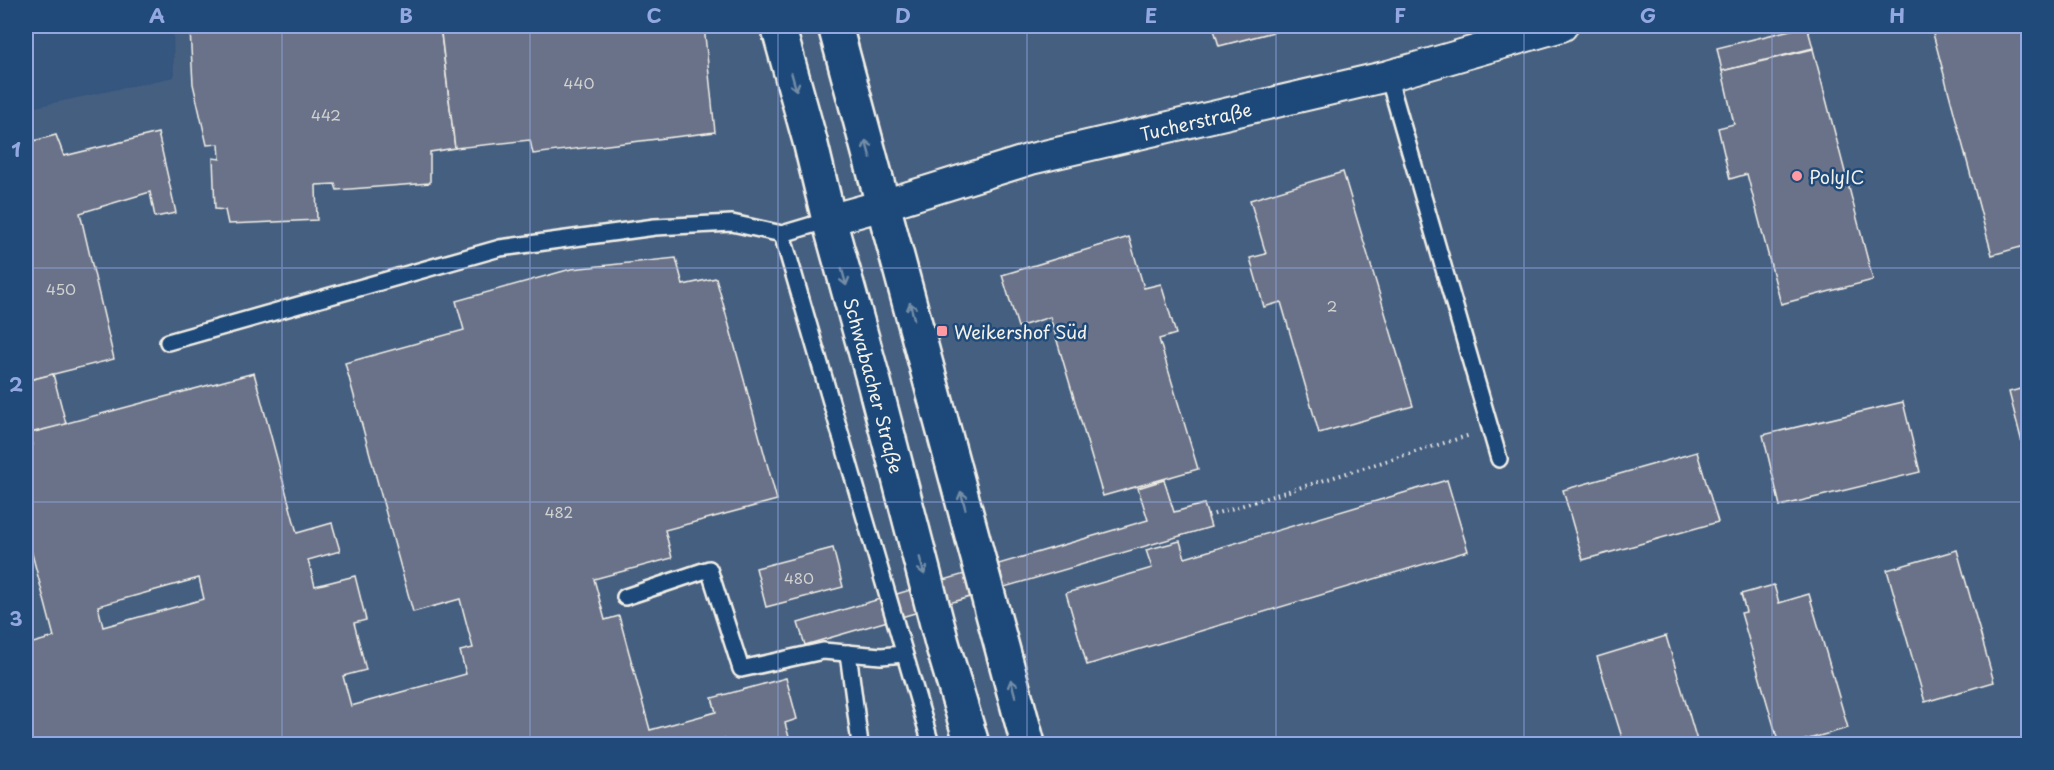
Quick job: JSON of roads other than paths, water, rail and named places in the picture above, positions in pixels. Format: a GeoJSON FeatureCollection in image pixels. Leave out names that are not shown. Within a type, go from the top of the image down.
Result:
{"type":"FeatureCollection","features":[{"type":"Feature","properties":{"kind":"main road","name":"Schwabacher Straße"},"geometry":{"type":"LineString","coordinates":[[778,26],[942,643],[972,744]]}},
{"type":"Feature","properties":{"kind":"main road"},"geometry":{"type":"LineString","coordinates":[[835,26],[1028,744]]}},
{"type":"Feature","properties":{"kind":"street","name":"Tucherstraße"},"geometry":{"type":"LineString","coordinates":[[829,220],[1031,159],[1388,76],[1562,26]]}},
{"type":"Feature","properties":{"kind":"lane"},"geometry":{"type":"LineString","coordinates":[[1388,76],[1499,459]]}},
{"type":"Feature","properties":{"kind":"lane"},"geometry":{"type":"LineString","coordinates":[[168,342],[500,248],[655,227],[732,223],[782,234],[829,220]]}},
{"type":"Feature","properties":{"kind":"lane"},"geometry":{"type":"LineString","coordinates":[[782,234],[931,744]]}},
{"type":"Feature","properties":{"kind":"lane"},"geometry":{"type":"LineString","coordinates":[[625,597],[709,569],[741,669],[823,651],[881,656],[904,654]]}},
{"type":"Feature","properties":{"kind":"lane"},"geometry":{"type":"LineString","coordinates":[[848,653],[860,744]]}},
{"type":"Feature","properties":{"kind":"place","name":"PolyIC"},"geometry":{"type":"Point","coordinates":[1797,176]}},
{"type":"Feature","properties":{"kind":"place","name":"Weikershof Süd"},"geometry":{"type":"Point","coordinates":[942,331]}}]}
